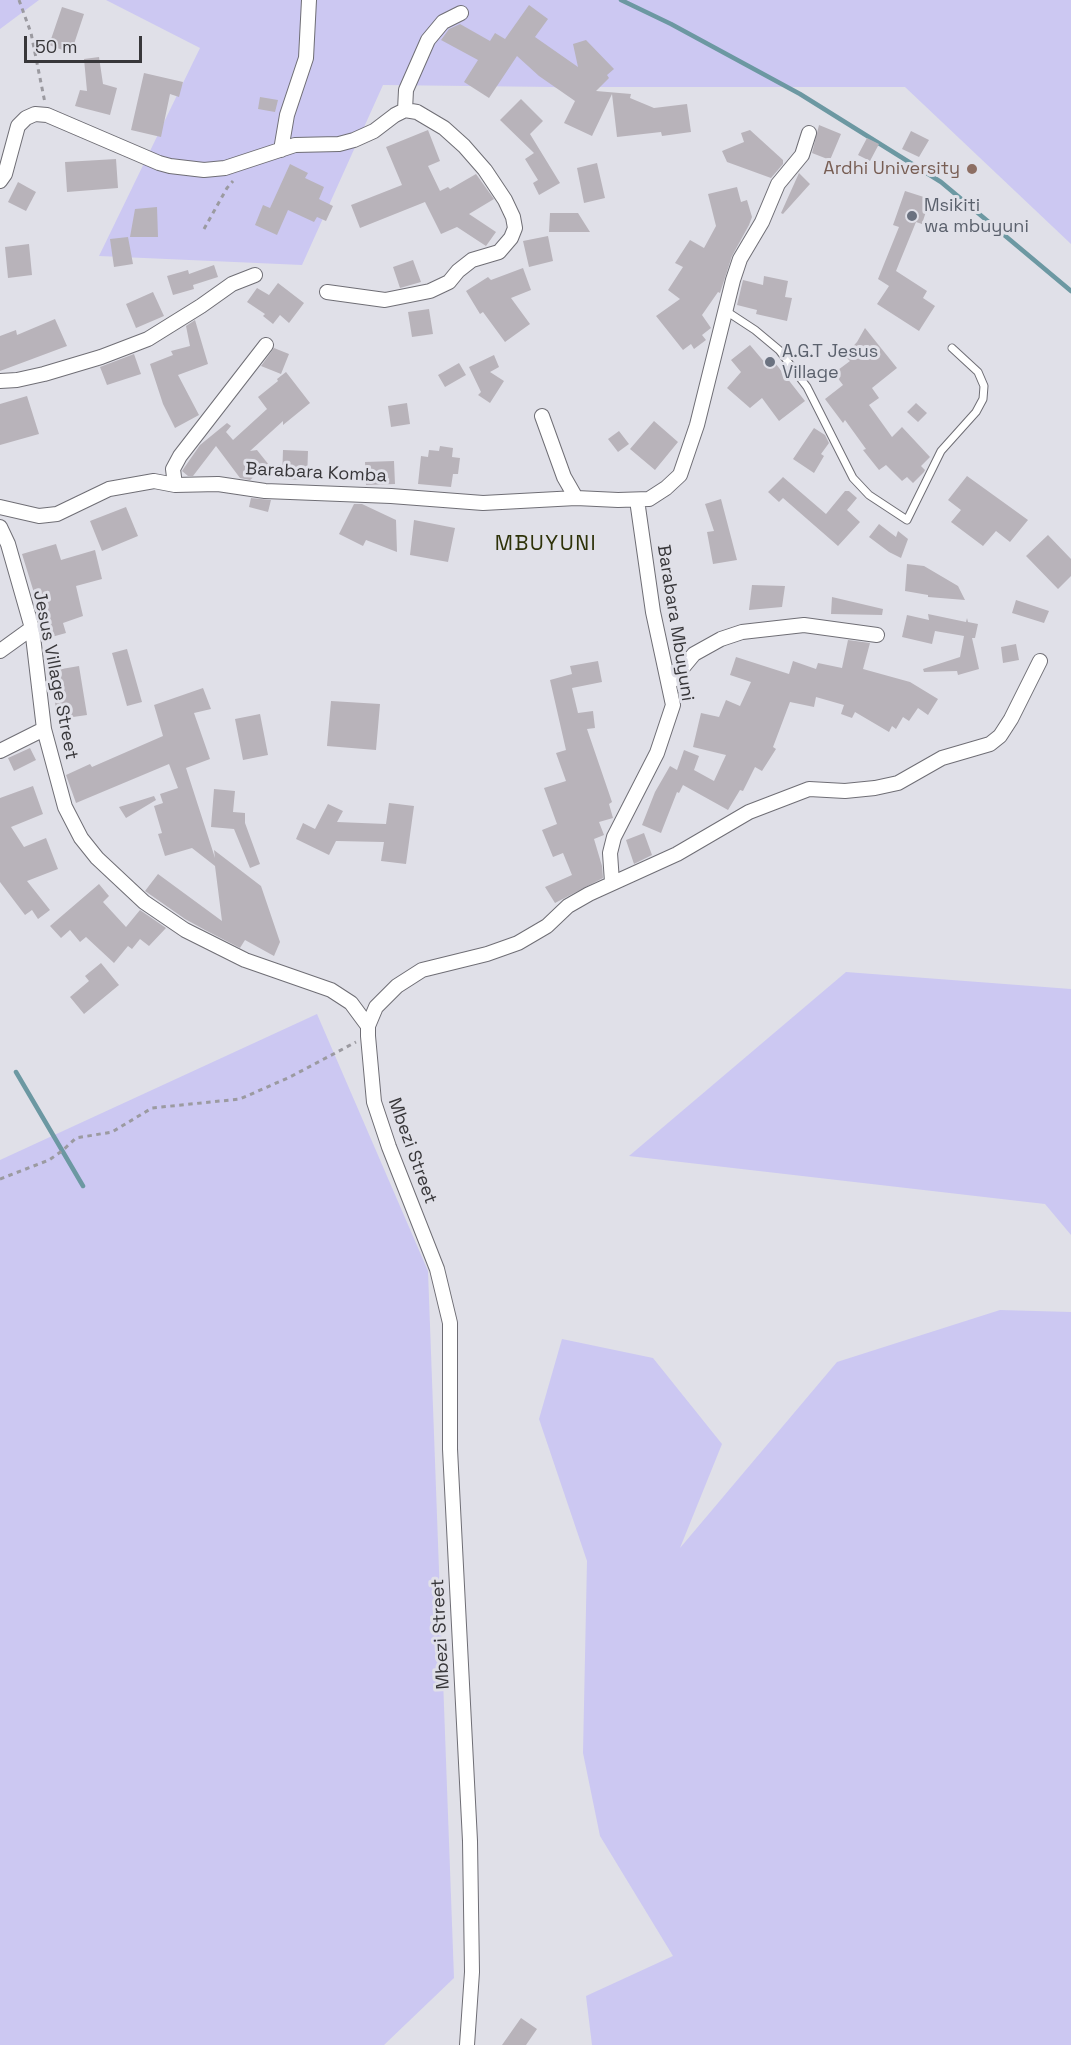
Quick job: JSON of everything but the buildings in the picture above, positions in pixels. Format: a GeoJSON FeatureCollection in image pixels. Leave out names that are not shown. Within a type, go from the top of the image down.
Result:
{"type":"FeatureCollection","features":[{"type":"Feature","properties":{"kind":"street"},"geometry":{"type":"LineString","coordinates":[[281,150],[286,115],[306,58],[309,0]]}},
{"type":"Feature","properties":{"kind":"street"},"geometry":{"type":"LineString","coordinates":[[405,110],[406,90],[428,40],[444,22],[461,13]]}},
{"type":"Feature","properties":{"kind":"street"},"geometry":{"type":"LineString","coordinates":[[0,181],[5,174],[18,126],[30,116],[47,115],[170,166],[204,170],[225,168],[295,145],[339,144],[354,140],[374,131],[394,115],[405,110],[417,112],[444,128],[485,170],[513,217],[515,228],[511,238],[499,252],[472,260],[449,282],[430,291],[385,300],[327,292]]}},
{"type":"Feature","properties":{"kind":"street"},"geometry":{"type":"LineString","coordinates":[[636,500],[649,499],[680,475],[697,425],[733,280],[747,245],[762,222],[778,184],[802,155],[809,133]]}},
{"type":"Feature","properties":{"kind":"street"},"geometry":{"type":"LineString","coordinates":[[0,381],[44,374],[101,357],[148,339],[232,284],[255,274]]}},
{"type":"Feature","properties":{"kind":"street"},"geometry":{"type":"LineString","coordinates":[[175,484],[173,469],[180,456],[266,345]]}},
{"type":"Feature","properties":{"kind":"street"},"geometry":{"type":"LineString","coordinates":[[542,416],[561,470],[576,498]]}},
{"type":"Feature","properties":{"kind":"street","name":"Barabara Komba"},"geometry":{"type":"LineString","coordinates":[[0,507],[39,516],[57,514],[108,489],[154,482],[218,484],[265,490],[483,503],[576,498],[636,500]]}},
{"type":"Feature","properties":{"kind":"street","name":"Barabara Mbuyuni"},"geometry":{"type":"LineString","coordinates":[[612,882],[610,853],[614,837],[647,776],[666,731],[673,705],[653,612],[636,500]]}},
{"type":"Feature","properties":{"kind":"street","name":"Jesus Village Street"},"geometry":{"type":"LineString","coordinates":[[0,527],[8,544],[32,628],[44,729],[65,807],[81,838],[97,858],[144,902],[185,930],[245,960],[331,990],[351,1003],[368,1031]]}},
{"type":"Feature","properties":{"kind":"street"},"geometry":{"type":"LineString","coordinates":[[670,683],[694,654],[721,639],[742,632],[804,626],[877,635]]}},
{"type":"Feature","properties":{"kind":"street"},"geometry":{"type":"LineString","coordinates":[[0,651],[32,628]]}},
{"type":"Feature","properties":{"kind":"street"},"geometry":{"type":"LineString","coordinates":[[368,1031],[376,1007],[397,986],[422,970],[487,954],[518,943],[547,926],[568,906],[612,882],[677,854],[749,812],[809,789],[875,788],[898,783],[942,758],[990,744],[1000,736],[1011,719],[1040,661]]}},
{"type":"Feature","properties":{"kind":"street"},"geometry":{"type":"LineString","coordinates":[[0,751],[44,729]]}},
{"type":"Feature","properties":{"kind":"street","name":"Mbezi Street"},"geometry":{"type":"LineString","coordinates":[[368,1031],[374,1102],[389,1147],[437,1269],[450,1323],[450,1449],[470,1841],[472,1972],[467,2045]]}},
{"type":"Feature","properties":{"kind":"lane"},"geometry":{"type":"LineString","coordinates":[[726,311],[755,330],[779,350],[807,387],[853,478],[868,495],[907,520],[941,451],[976,412],[983,399],[984,386],[978,372],[952,348]]}},
{"type":"Feature","properties":{"kind":"path"},"geometry":{"type":"LineString","coordinates":[[19,0],[31,33],[47,115]]}},
{"type":"Feature","properties":{"kind":"path"},"geometry":{"type":"LineString","coordinates":[[204,229],[226,188],[242,176]]}},
{"type":"Feature","properties":{"kind":"path"},"geometry":{"type":"LineString","coordinates":[[0,1179],[49,1160],[63,1151],[76,1138],[112,1132],[152,1108],[240,1099],[290,1077],[368,1031]]}},
{"type":"Feature","properties":{"kind":"shaded area"},"geometry":{"type":"Polygon","coordinates":[[[0,0],[39,0],[0,29],[0,0]]]}},
{"type":"Feature","properties":{"kind":"shaded area"},"geometry":{"type":"Polygon","coordinates":[[[106,0],[1071,0],[1071,244],[905,87],[572,87],[566,89],[383,85],[302,265],[99,256],[200,48],[106,0]]]}},
{"type":"Feature","properties":{"kind":"shaded area"},"geometry":{"type":"Polygon","coordinates":[[[846,972],[1071,989],[1071,1235],[1045,1204],[629,1156],[846,972]]]}},
{"type":"Feature","properties":{"kind":"shaded area"},"geometry":{"type":"Polygon","coordinates":[[[317,1014],[428,1271],[454,1978],[384,2045],[0,2045],[0,1160],[317,1014]]]}},
{"type":"Feature","properties":{"kind":"shaded area"},"geometry":{"type":"Polygon","coordinates":[[[1000,1310],[1071,1312],[1071,2045],[592,2045],[586,1996],[673,1956],[600,1836],[583,1753],[587,1561],[539,1419],[562,1339],[653,1358],[722,1444],[680,1548],[837,1362],[1000,1310]]]}},
{"type":"Feature","properties":{"kind":"waterway"},"geometry":{"type":"LineString","coordinates":[[621,0],[671,24],[800,94],[941,182],[1071,291]]}},
{"type":"Feature","properties":{"kind":"waterway"},"geometry":{"type":"LineString","coordinates":[[16,1072],[83,1186]]}},
{"type":"Feature","properties":{"kind":"place","name":"Ardhi University"},"geometry":{"type":"Point","coordinates":[972,169]}},
{"type":"Feature","properties":{"kind":"place","name":"Msikiti wa mbuyuni"},"geometry":{"type":"Point","coordinates":[912,216]}},
{"type":"Feature","properties":{"kind":"place","name":"A.G.T Jesus Village"},"geometry":{"type":"Point","coordinates":[770,362]}},
{"type":"Feature","properties":{"kind":"district","name":"MBUYUNI"},"geometry":{"type":"Point","coordinates":[546,544]}}]}
